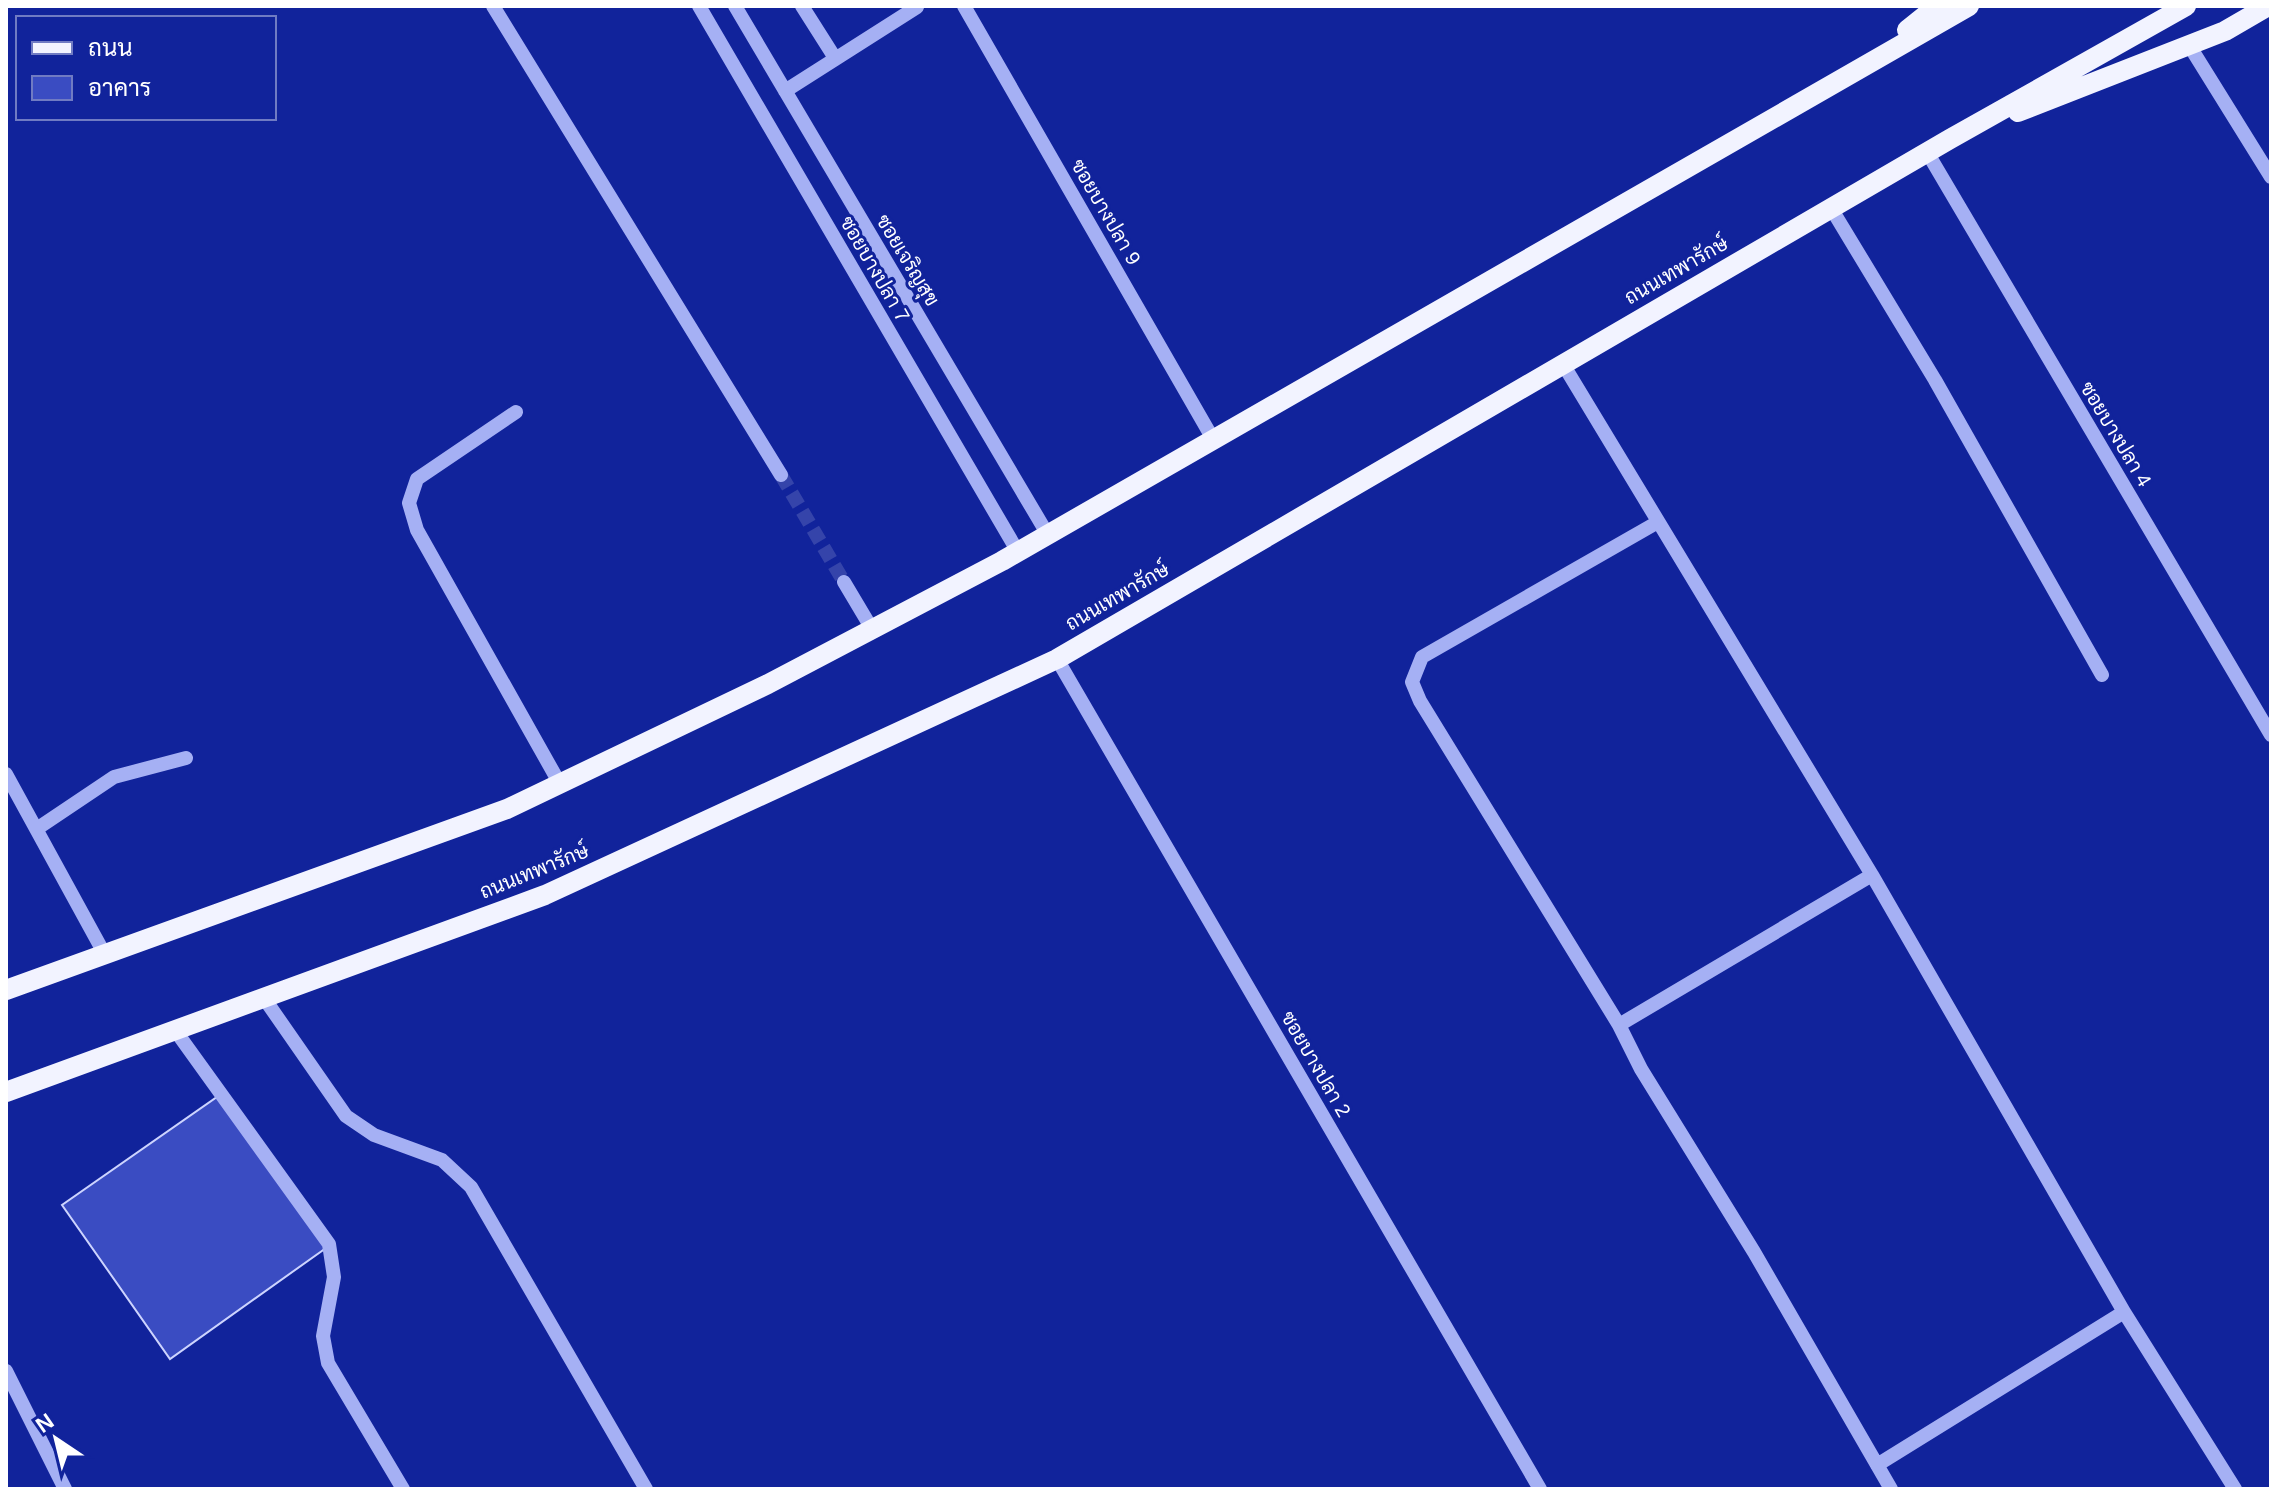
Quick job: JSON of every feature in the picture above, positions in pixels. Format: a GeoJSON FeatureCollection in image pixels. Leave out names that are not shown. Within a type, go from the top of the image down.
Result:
{"type":"FeatureCollection","features":[{"type":"Feature","properties":{"kind":"main road"},"geometry":{"type":"LineString","coordinates":[[1860,67],[1937,6]]}},
{"type":"Feature","properties":{"kind":"main road"},"geometry":{"type":"LineString","coordinates":[[6,990],[507,809],[768,684],[1018,552],[1969,6]]}},
{"type":"Feature","properties":{"kind":"main road","name":"ถนนเทพารักษ์"},"geometry":{"type":"LineString","coordinates":[[6,1092],[545,895],[1057,659],[1927,152],[2186,6]]}},
{"type":"Feature","properties":{"kind":"main road"},"geometry":{"type":"LineString","coordinates":[[1950,139],[2225,31],[2268,6]]}},
{"type":"Feature","properties":{"kind":"street"},"geometry":{"type":"LineString","coordinates":[[493,6],[781,475]]}},
{"type":"Feature","properties":{"kind":"street","name":"ซอยบางปลา 7"},"geometry":{"type":"LineString","coordinates":[[699,6],[1018,552]]}},
{"type":"Feature","properties":{"kind":"street","name":"ซอยเจริญสุข"},"geometry":{"type":"LineString","coordinates":[[735,6],[1048,535]]}},
{"type":"Feature","properties":{"kind":"street"},"geometry":{"type":"LineString","coordinates":[[802,6],[835,58]]}},
{"type":"Feature","properties":{"kind":"street","name":"ซอยบางปลา 9"},"geometry":{"type":"LineString","coordinates":[[964,6],[1213,439]]}},
{"type":"Feature","properties":{"kind":"street"},"geometry":{"type":"LineString","coordinates":[[785,91],[917,7]]}},
{"type":"Feature","properties":{"kind":"street"},"geometry":{"type":"LineString","coordinates":[[2189,45],[2271,177]]}},
{"type":"Feature","properties":{"kind":"street","name":"ซอยบางปลา 4"},"geometry":{"type":"LineString","coordinates":[[1927,152],[2271,735]]}},
{"type":"Feature","properties":{"kind":"street"},"geometry":{"type":"LineString","coordinates":[[1831,208],[1935,380],[2102,675]]}},
{"type":"Feature","properties":{"kind":"street"},"geometry":{"type":"LineString","coordinates":[[1563,364],[1872,875],[2124,1312],[2235,1489]]}},
{"type":"Feature","properties":{"kind":"street"},"geometry":{"type":"LineString","coordinates":[[516,412],[417,479],[409,503],[417,530],[560,784]]}},
{"type":"Feature","properties":{"kind":"street"},"geometry":{"type":"LineString","coordinates":[[1658,522],[1422,657],[1412,682],[1420,701],[1754,1252],[1891,1489]]}},
{"type":"Feature","properties":{"kind":"street"},"geometry":{"type":"LineString","coordinates":[[844,582],[872,629]]}},
{"type":"Feature","properties":{"kind":"street","name":"ซอยบางปลา 2"},"geometry":{"type":"LineString","coordinates":[[1057,659],[1540,1489]]}},
{"type":"Feature","properties":{"kind":"street"},"geometry":{"type":"LineString","coordinates":[[38,828],[114,777],[186,758]]}},
{"type":"Feature","properties":{"kind":"street"},"geometry":{"type":"LineString","coordinates":[[6,774],[104,953]]}},
{"type":"Feature","properties":{"kind":"street"},"geometry":{"type":"LineString","coordinates":[[1619,1025],[1872,875]]}},
{"type":"Feature","properties":{"kind":"street"},"geometry":{"type":"LineString","coordinates":[[264,998],[346,1116],[374,1135],[442,1160],[471,1187],[646,1489]]}},
{"type":"Feature","properties":{"kind":"street"},"geometry":{"type":"LineString","coordinates":[[175,1030],[329,1244],[334,1277],[323,1336],[328,1363],[403,1489]]}},
{"type":"Feature","properties":{"kind":"street"},"geometry":{"type":"LineString","coordinates":[[1877,1465],[2124,1312]]}},
{"type":"Feature","properties":{"kind":"street"},"geometry":{"type":"LineString","coordinates":[[6,1371],[65,1489]]}},
{"type":"Feature","properties":{"kind":"building"},"geometry":{"type":"Polygon","coordinates":[[[217,1097],[326,1248],[170,1359],[62,1205],[217,1097]]]}},
{"type":"Feature","properties":{"kind":"tunnel"},"geometry":{"type":"LineString","coordinates":[[781,475],[844,582]]}}]}
